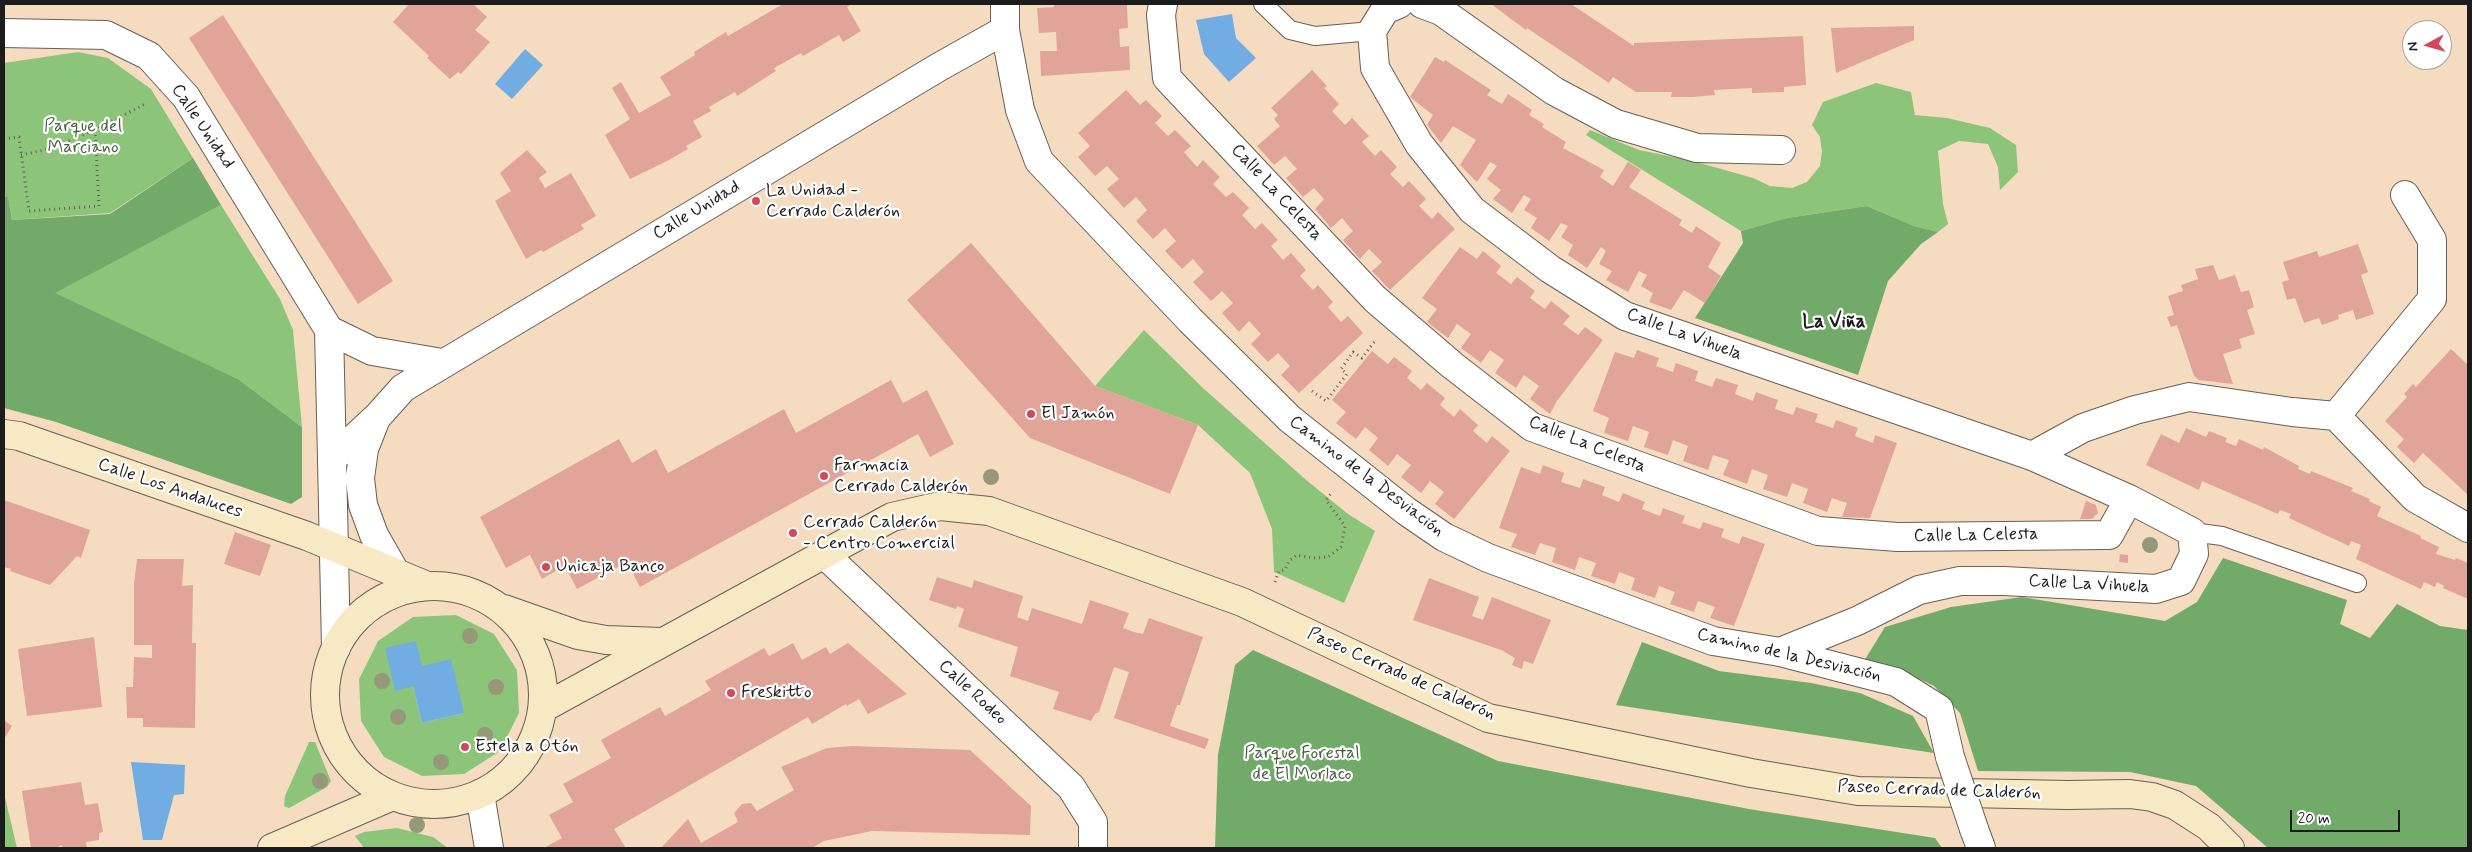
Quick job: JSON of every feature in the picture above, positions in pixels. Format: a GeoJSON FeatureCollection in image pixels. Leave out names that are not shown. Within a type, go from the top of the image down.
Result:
{"type":"FeatureCollection","features":[{"type":"Feature","properties":{"kind":"main road","name":"Calle Los Andaluces"},"geometry":{"type":"LineString","coordinates":[[4,434],[28,439],[335,547],[425,585]]}},
{"type":"Feature","properties":{"kind":"main road","name":"Paseo Cerrado de Calderón"},"geometry":{"type":"LineString","coordinates":[[543,708],[892,517],[940,506],[989,511],[1242,602],[1488,718],[1751,773],[1858,791],[2068,795],[2130,794],[2152,797],[2176,805],[2209,826],[2230,848]]}},
{"type":"Feature","properties":{"kind":"main road"},"geometry":{"type":"LineString","coordinates":[[272,848],[388,798],[440,804],[473,798],[502,781],[522,761],[536,736],[543,708],[543,679],[533,648],[515,620],[489,599],[458,587],[425,585],[393,592],[364,610],[342,636],[328,668],[325,701],[332,735],[350,764],[388,798]]}},
{"type":"Feature","properties":{"kind":"main road"},"geometry":{"type":"LineString","coordinates":[[500,608],[578,635],[606,640],[662,642]]}},
{"type":"Feature","properties":{"kind":"street","name":"Calle La Celesta"},"geometry":{"type":"LineString","coordinates":[[1163,4],[1161,15],[1167,78],[1375,299],[1452,365],[1532,427],[1818,531],[1898,537],[2109,535],[2129,500]]}},
{"type":"Feature","properties":{"kind":"street"},"geometry":{"type":"LineString","coordinates":[[1372,31],[1384,10],[1399,4]]}},
{"type":"Feature","properties":{"kind":"street"},"geometry":{"type":"LineString","coordinates":[[1422,4],[1441,11],[1554,91],[1616,124],[1698,148],[1781,150]]}},
{"type":"Feature","properties":{"kind":"street","name":"Calle Unidad"},"geometry":{"type":"LineString","coordinates":[[332,459],[378,416],[403,388],[1005,17]]}},
{"type":"Feature","properties":{"kind":"street","name":"Camino de la Desviación"},"geometry":{"type":"LineString","coordinates":[[1005,17],[1020,110],[1039,162],[1190,320],[1290,419],[1406,510],[1452,541],[1488,558],[1713,641],[1780,652],[1896,682],[1939,710],[1950,758],[1977,838]]}},
{"type":"Feature","properties":{"kind":"street","name":"Calle La Vihuela"},"geometry":{"type":"LineString","coordinates":[[1372,31],[1375,68],[1419,144],[1472,210],[1550,269],[1625,316],[2032,456],[2129,500],[2192,532],[2194,554],[2181,581],[2156,589],[2004,581],[1960,581],[1919,590],[1857,621],[1780,652]]}},
{"type":"Feature","properties":{"kind":"street","name":"Calle Unidad"},"geometry":{"type":"LineString","coordinates":[[4,33],[106,35],[149,56],[186,97],[329,330]]}},
{"type":"Feature","properties":{"kind":"street"},"geometry":{"type":"LineString","coordinates":[[2336,416],[2432,299],[2432,240],[2405,195]]}},
{"type":"Feature","properties":{"kind":"street"},"geometry":{"type":"LineString","coordinates":[[336,648],[329,330],[372,350],[442,363]]}},
{"type":"Feature","properties":{"kind":"street"},"geometry":{"type":"LineString","coordinates":[[2032,456],[2083,428],[2135,410],[2189,397],[2292,412],[2336,416],[2415,498],[2468,528]]}},
{"type":"Feature","properties":{"kind":"street","name":"Calle Unidad"},"geometry":{"type":"LineString","coordinates":[[378,416],[364,449],[360,478],[363,505],[374,535],[395,572]]}},
{"type":"Feature","properties":{"kind":"street","name":"Calle Rodeo"},"geometry":{"type":"LineString","coordinates":[[824,554],[1072,787],[1093,822],[1093,848]]}},
{"type":"Feature","properties":{"kind":"street"},"geometry":{"type":"LineString","coordinates":[[480,794],[489,848]]}},
{"type":"Feature","properties":{"kind":"lane"},"geometry":{"type":"LineString","coordinates":[[1263,4],[1290,30],[1315,36],[1372,31]]}},
{"type":"Feature","properties":{"kind":"lane"},"geometry":{"type":"LineString","coordinates":[[2192,532],[2222,536],[2357,583]]}},
{"type":"Feature","properties":{"kind":"path"},"geometry":{"type":"LineString","coordinates":[[21,155],[49,149],[96,130],[154,99]]}},
{"type":"Feature","properties":{"kind":"path"},"geometry":{"type":"LineString","coordinates":[[4,139],[19,137],[30,211],[99,206],[96,130]]}},
{"type":"Feature","properties":{"kind":"path"},"geometry":{"type":"LineString","coordinates":[[1290,419],[1312,391],[1326,401],[1346,374],[1340,369],[1353,352],[1362,358],[1395,316]]}},
{"type":"Feature","properties":{"kind":"path"},"geometry":{"type":"LineString","coordinates":[[1278,574],[1279,570],[1285,570],[1289,561],[1297,556],[1328,557],[1341,547],[1346,526],[1326,500]]}},
{"type":"Feature","properties":{"kind":"green space","name":"Parque del Marciano"},"geometry":{"type":"Polygon","coordinates":[[[78,52],[108,58],[151,89],[193,158],[110,213],[12,220],[8,196],[4,197],[4,63],[78,52]]]}},
{"type":"Feature","properties":{"kind":"green space"},"geometry":{"type":"Polygon","coordinates":[[[1876,83],[1911,92],[1915,115],[1947,118],[1990,128],[2016,145],[2018,172],[2000,190],[1998,167],[1988,144],[1959,141],[1938,151],[1943,204],[1948,224],[1938,232],[1914,226],[1867,206],[1787,218],[1741,231],[1586,135],[1590,130],[1639,150],[1693,161],[1753,178],[1770,186],[1792,188],[1807,182],[1820,166],[1822,152],[1820,137],[1812,125],[1823,102],[1876,83]]]}},
{"type":"Feature","properties":{"kind":"green space"},"geometry":{"type":"Polygon","coordinates":[[[193,158],[221,205],[55,293],[238,379],[302,427],[302,497],[291,504],[56,422],[4,408],[4,197],[8,196],[12,220],[110,214],[193,158]]]}},
{"type":"Feature","properties":{"kind":"green space"},"geometry":{"type":"Polygon","coordinates":[[[221,205],[280,299],[293,330],[302,427],[238,379],[54,293],[221,205]]]}},
{"type":"Feature","properties":{"kind":"green space"},"geometry":{"type":"Polygon","coordinates":[[[1867,206],[1914,226],[1938,232],[1921,244],[1888,281],[1858,375],[1695,318],[1743,243],[1741,231],[1787,218],[1867,206]]]}},
{"type":"Feature","properties":{"kind":"green space"},"geometry":{"type":"Polygon","coordinates":[[[1144,330],[1203,388],[1305,479],[1348,514],[1375,531],[1344,603],[1274,572],[1272,529],[1250,473],[1198,425],[1095,386],[1144,330]]]}},
{"type":"Feature","properties":{"kind":"green space"},"geometry":{"type":"Polygon","coordinates":[[[2223,558],[2347,600],[2340,624],[2370,638],[2397,604],[2440,626],[2468,630],[2468,848],[2268,848],[2196,786],[2130,772],[1978,771],[1960,713],[1934,686],[1909,674],[1864,661],[1885,627],[1951,607],[2022,597],[2165,621],[2197,602],[2223,558]]]}},
{"type":"Feature","properties":{"kind":"green space"},"geometry":{"type":"Polygon","coordinates":[[[456,615],[494,634],[517,670],[519,713],[500,751],[464,774],[422,776],[384,757],[361,721],[359,679],[378,641],[413,617],[456,615]],[[413,686],[422,723],[464,713],[413,686]]]}},
{"type":"Feature","properties":{"kind":"green space"},"geometry":{"type":"Polygon","coordinates":[[[1642,642],[1719,671],[1811,683],[1860,693],[1913,716],[1934,753],[1616,705],[1642,642]]]}},
{"type":"Feature","properties":{"kind":"green space","name":"Parque Forestal de El Morlaco"},"geometry":{"type":"Polygon","coordinates":[[[1253,650],[1498,761],[1749,809],[1935,838],[1942,848],[1215,848],[1218,755],[1235,665],[1253,650]]]}},
{"type":"Feature","properties":{"kind":"green space"},"geometry":{"type":"Polygon","coordinates":[[[309,742],[315,742],[331,781],[327,787],[289,808],[284,806],[285,796],[309,742]]]}},
{"type":"Feature","properties":{"kind":"green space"},"geometry":{"type":"Polygon","coordinates":[[[4,793],[17,848],[4,848],[4,793]]]}},
{"type":"Feature","properties":{"kind":"green space"},"geometry":{"type":"Polygon","coordinates":[[[397,828],[433,837],[448,848],[364,848],[355,836],[364,832],[397,828]]]}},
{"type":"Feature","properties":{"kind":"water"},"geometry":{"type":"Polygon","coordinates":[[[1232,14],[1236,38],[1256,58],[1229,82],[1204,54],[1196,20],[1232,14]]]}},
{"type":"Feature","properties":{"kind":"water"},"geometry":{"type":"Polygon","coordinates":[[[525,49],[543,65],[512,99],[495,84],[525,49]]]}},
{"type":"Feature","properties":{"kind":"water"},"geometry":{"type":"Polygon","coordinates":[[[416,641],[422,666],[451,659],[464,713],[422,723],[413,686],[395,691],[385,648],[416,641]]]}},
{"type":"Feature","properties":{"kind":"water"},"geometry":{"type":"Polygon","coordinates":[[[131,762],[185,765],[184,794],[174,795],[162,840],[143,840],[131,762]]]}},
{"type":"Feature","properties":{"kind":"building"},"geometry":{"type":"Polygon","coordinates":[[[409,4],[473,4],[487,17],[475,30],[490,42],[461,74],[458,72],[450,79],[393,22],[409,4]]]}},
{"type":"Feature","properties":{"kind":"building"},"geometry":{"type":"Polygon","coordinates":[[[783,4],[852,4],[847,7],[861,31],[843,42],[839,35],[803,56],[801,53],[774,68],[776,71],[737,96],[735,92],[709,107],[711,111],[693,121],[702,137],[686,146],[688,149],[630,179],[605,135],[630,119],[612,88],[621,82],[639,113],[671,95],[660,77],[695,55],[694,52],[726,32],[728,36],[783,4]]]}},
{"type":"Feature","properties":{"kind":"building"},"geometry":{"type":"Polygon","coordinates":[[[1054,4],[1127,5],[1128,28],[1119,29],[1120,47],[1129,46],[1130,70],[1041,76],[1040,51],[1057,51],[1056,32],[1039,33],[1037,8],[1054,7],[1054,4]]]}},
{"type":"Feature","properties":{"kind":"building"},"geometry":{"type":"Polygon","coordinates":[[[1491,4],[1571,4],[1634,46],[1634,43],[1803,36],[1806,85],[1784,87],[1784,92],[1752,93],[1752,88],[1714,90],[1715,95],[1692,97],[1671,97],[1672,92],[1636,92],[1613,77],[1609,83],[1527,28],[1526,30],[1491,4]]]}},
{"type":"Feature","properties":{"kind":"building"},"geometry":{"type":"Polygon","coordinates":[[[223,15],[393,281],[358,304],[189,38],[223,15]]]}},
{"type":"Feature","properties":{"kind":"building"},"geometry":{"type":"Polygon","coordinates":[[[1914,26],[1914,40],[1836,73],[1831,28],[1914,26]]]}},
{"type":"Feature","properties":{"kind":"building"},"geometry":{"type":"Polygon","coordinates":[[[1435,57],[1444,62],[1445,60],[1491,90],[1487,95],[1502,104],[1508,94],[1532,110],[1529,115],[1544,124],[1542,127],[1566,142],[1563,148],[1604,170],[1600,177],[1613,186],[1628,162],[1641,170],[1629,187],[1682,220],[1679,225],[1692,233],[1696,226],[1721,243],[1708,267],[1721,276],[1705,303],[1684,290],[1671,310],[1649,302],[1653,293],[1641,286],[1647,275],[1639,271],[1628,292],[1606,280],[1612,271],[1599,264],[1606,251],[1601,247],[1587,268],[1568,255],[1573,245],[1561,237],[1568,226],[1561,223],[1549,241],[1531,228],[1537,218],[1524,210],[1531,199],[1524,195],[1512,213],[1493,199],[1501,190],[1487,179],[1497,166],[1490,162],[1477,182],[1460,165],[1476,140],[1453,126],[1441,143],[1427,125],[1433,115],[1410,97],[1435,57]]]}},
{"type":"Feature","properties":{"kind":"building"},"geometry":{"type":"Polygon","coordinates":[[[1312,70],[1327,86],[1324,88],[1339,104],[1332,111],[1345,125],[1352,118],[1369,136],[1362,142],[1375,156],[1381,150],[1397,167],[1390,174],[1403,187],[1409,181],[1426,199],[1419,206],[1432,219],[1438,212],[1455,229],[1390,290],[1372,271],[1382,262],[1369,249],[1360,259],[1343,240],[1353,231],[1342,218],[1331,228],[1315,209],[1324,199],[1314,188],[1303,197],[1286,178],[1297,169],[1285,156],[1274,165],[1257,146],[1280,126],[1274,119],[1278,115],[1271,108],[1312,70]]]}},
{"type":"Feature","properties":{"kind":"building"},"geometry":{"type":"Polygon","coordinates":[[[1126,90],[1140,105],[1146,100],[1162,116],[1155,123],[1168,136],[1175,130],[1191,146],[1184,152],[1197,167],[1203,160],[1220,177],[1213,184],[1226,197],[1233,192],[1249,208],[1242,215],[1255,229],[1262,223],[1278,240],[1271,246],[1283,260],[1291,253],[1306,270],[1300,276],[1313,290],[1318,285],[1333,302],[1328,307],[1341,322],[1348,316],[1363,333],[1299,393],[1281,375],[1290,366],[1278,353],[1268,362],[1251,344],[1261,334],[1249,321],[1239,332],[1222,313],[1233,303],[1222,291],[1211,301],[1193,282],[1204,272],[1193,259],[1182,269],[1165,251],[1176,241],[1165,228],[1153,239],[1136,221],[1147,210],[1136,197],[1124,208],[1107,189],[1119,179],[1107,166],[1095,176],[1078,157],[1090,146],[1078,133],[1126,90]]]}},
{"type":"Feature","properties":{"kind":"building"},"geometry":{"type":"Polygon","coordinates":[[[527,150],[547,172],[539,178],[545,188],[571,173],[596,216],[581,225],[584,229],[543,252],[541,250],[526,259],[495,201],[511,191],[500,173],[527,150]]]}},
{"type":"Feature","properties":{"kind":"building"},"geometry":{"type":"Polygon","coordinates":[[[971,243],[1095,386],[1198,425],[1170,494],[1030,438],[907,300],[971,243]]]}},
{"type":"Feature","properties":{"kind":"building"},"geometry":{"type":"Polygon","coordinates":[[[2358,244],[2368,272],[2361,275],[2374,314],[2356,320],[2353,310],[2338,315],[2339,319],[2322,325],[2319,318],[2304,323],[2295,298],[2287,300],[2282,282],[2289,280],[2283,262],[2317,251],[2319,257],[2358,244]]]}},
{"type":"Feature","properties":{"kind":"building"},"geometry":{"type":"Polygon","coordinates":[[[1460,247],[1477,259],[1483,251],[1501,266],[1496,273],[1511,284],[1517,277],[1535,291],[1530,298],[1545,309],[1551,301],[1570,316],[1563,324],[1578,335],[1585,327],[1603,340],[1557,401],[1550,414],[1530,399],[1539,386],[1524,375],[1516,388],[1495,373],[1504,360],[1490,350],[1481,363],[1461,348],[1471,334],[1457,324],[1448,338],[1427,322],[1437,309],[1422,298],[1460,247]]]}},
{"type":"Feature","properties":{"kind":"building"},"geometry":{"type":"Polygon","coordinates":[[[2213,265],[2219,280],[2235,275],[2241,292],[2249,290],[2254,307],[2247,310],[2255,334],[2239,339],[2242,348],[2223,354],[2233,384],[2199,380],[2194,376],[2177,325],[2171,327],[2167,317],[2174,315],[2168,296],[2183,291],[2181,285],[2198,279],[2195,269],[2213,265]]]}},
{"type":"Feature","properties":{"kind":"building"},"geometry":{"type":"Polygon","coordinates":[[[2451,349],[2468,365],[2468,495],[2423,453],[2414,463],[2397,447],[2404,439],[2385,421],[2407,397],[2404,394],[2413,384],[2416,387],[2451,349]]]}},
{"type":"Feature","properties":{"kind":"building"},"geometry":{"type":"Polygon","coordinates":[[[1637,350],[1659,358],[1656,366],[1673,372],[1676,363],[1698,371],[1695,381],[1712,387],[1716,378],[1738,385],[1735,394],[1753,401],[1756,392],[1778,400],[1775,409],[1793,415],[1796,407],[1818,414],[1815,422],[1833,428],[1836,420],[1858,428],[1855,436],[1873,443],[1875,435],[1897,443],[1870,518],[1842,517],[1847,503],[1832,498],[1827,512],[1803,503],[1808,489],[1792,483],[1787,497],[1763,489],[1768,475],[1752,469],[1747,484],[1723,475],[1729,460],[1713,455],[1708,470],[1683,461],[1688,446],[1673,440],[1668,455],[1644,447],[1649,432],[1633,426],[1628,441],[1604,433],[1609,418],[1593,411],[1615,352],[1634,358],[1637,350]]]}},
{"type":"Feature","properties":{"kind":"building"},"geometry":{"type":"Polygon","coordinates":[[[1372,351],[1388,364],[1394,357],[1412,371],[1407,378],[1421,390],[1427,383],[1445,398],[1440,405],[1454,417],[1460,409],[1478,425],[1473,431],[1487,443],[1492,436],[1510,451],[1454,519],[1435,504],[1444,492],[1430,481],[1421,493],[1401,477],[1411,465],[1397,454],[1388,466],[1369,450],[1378,438],[1365,427],[1356,439],[1336,423],[1346,412],[1332,400],[1372,351]]]}},
{"type":"Feature","properties":{"kind":"building"},"geometry":{"type":"Polygon","coordinates":[[[891,380],[903,403],[927,390],[954,444],[930,457],[918,434],[640,587],[627,562],[577,589],[565,566],[542,579],[530,555],[506,568],[480,517],[619,439],[632,463],[656,449],[668,473],[784,409],[796,433],[891,380]]]}},
{"type":"Feature","properties":{"kind":"building"},"geometry":{"type":"Polygon","coordinates":[[[2186,428],[2206,437],[2209,431],[2227,438],[2225,442],[2236,446],[2239,439],[2263,450],[2264,447],[2299,466],[2298,469],[2310,474],[2311,471],[2353,488],[2351,491],[2370,499],[2369,501],[2381,507],[2377,516],[2421,536],[2420,538],[2439,547],[2436,554],[2455,560],[2456,558],[2468,563],[2468,599],[2443,588],[2444,586],[2437,582],[2435,587],[2424,582],[2421,589],[2356,559],[2361,545],[2351,541],[2349,546],[2289,518],[2291,514],[2280,510],[2278,514],[2202,481],[2199,490],[2146,465],[2161,434],[2179,443],[2186,428]]]}},
{"type":"Feature","properties":{"kind":"building"},"geometry":{"type":"Polygon","coordinates":[[[1543,465],[1564,473],[1561,482],[1580,488],[1583,479],[1605,487],[1602,495],[1619,502],[1623,493],[1645,502],[1642,509],[1660,516],[1663,508],[1685,516],[1682,523],[1700,529],[1703,522],[1724,529],[1721,537],[1739,544],[1742,536],[1765,544],[1734,626],[1710,618],[1715,607],[1698,601],[1694,612],[1670,604],[1675,592],[1659,586],[1655,598],[1631,590],[1635,578],[1619,572],[1615,584],[1591,576],[1596,563],[1579,557],[1575,570],[1552,562],[1556,548],[1540,543],[1535,555],[1511,547],[1517,534],[1499,528],[1521,467],[1540,474],[1543,465]]]}},
{"type":"Feature","properties":{"kind":"building"},"geometry":{"type":"Polygon","coordinates":[[[4,500],[90,530],[81,558],[77,556],[50,585],[10,571],[11,569],[4,567],[4,500]]]}},
{"type":"Feature","properties":{"kind":"building"},"geometry":{"type":"Polygon","coordinates":[[[2086,501],[2096,505],[2098,513],[2092,519],[2080,519],[2086,501]]]}},
{"type":"Feature","properties":{"kind":"building"},"geometry":{"type":"Polygon","coordinates":[[[235,532],[271,545],[260,576],[224,564],[235,532]]]}},
{"type":"Feature","properties":{"kind":"building"},"geometry":{"type":"Polygon","coordinates":[[[2120,554],[2128,555],[2128,563],[2119,562],[2120,554]]]}},
{"type":"Feature","properties":{"kind":"building"},"geometry":{"type":"Polygon","coordinates":[[[137,559],[184,559],[182,586],[193,585],[192,643],[196,643],[195,728],[143,727],[143,718],[127,718],[126,687],[133,687],[134,657],[152,658],[152,645],[134,645],[134,584],[137,559]]]}},
{"type":"Feature","properties":{"kind":"building"},"geometry":{"type":"Polygon","coordinates":[[[937,577],[972,588],[974,580],[1023,596],[1017,617],[1028,621],[1032,608],[1082,624],[1090,600],[1129,613],[1123,628],[1134,632],[1143,634],[1149,618],[1203,637],[1180,705],[1177,705],[1170,726],[1209,739],[1205,749],[1114,718],[1129,672],[1114,667],[1099,712],[1095,714],[1091,721],[1053,709],[1059,692],[1010,676],[1018,647],[958,627],[964,609],[957,606],[956,609],[929,600],[937,577]]]}},
{"type":"Feature","properties":{"kind":"building"},"geometry":{"type":"Polygon","coordinates":[[[1429,578],[1479,597],[1472,616],[1483,620],[1492,597],[1551,620],[1533,664],[1524,661],[1522,669],[1512,665],[1515,658],[1501,650],[1413,620],[1429,578]]]}},
{"type":"Feature","properties":{"kind":"building"},"geometry":{"type":"Polygon","coordinates":[[[94,637],[102,707],[27,716],[18,649],[94,637]]]}},
{"type":"Feature","properties":{"kind":"building"},"geometry":{"type":"Polygon","coordinates":[[[793,643],[802,660],[826,647],[830,654],[848,643],[907,694],[868,714],[859,699],[847,706],[846,704],[812,724],[808,717],[614,829],[626,848],[544,848],[562,838],[549,815],[573,802],[563,784],[611,758],[601,740],[660,707],[665,716],[711,690],[705,681],[764,648],[769,656],[793,643]]]}},
{"type":"Feature","properties":{"kind":"building"},"geometry":{"type":"Polygon","coordinates":[[[4,720],[12,726],[4,739],[4,720]]]}},
{"type":"Feature","properties":{"kind":"building"},"geometry":{"type":"Polygon","coordinates":[[[852,746],[970,750],[1031,806],[1030,835],[872,831],[824,841],[812,848],[661,848],[688,819],[701,843],[738,822],[734,813],[742,804],[751,803],[757,811],[794,790],[781,767],[827,748],[852,746]]]}},
{"type":"Feature","properties":{"kind":"building"},"geometry":{"type":"Polygon","coordinates":[[[81,782],[85,805],[98,803],[103,832],[99,833],[99,840],[86,842],[87,848],[62,848],[62,845],[56,848],[31,848],[22,791],[81,782]]]}},
{"type":"Feature","properties":{"kind":"place","name":"La Unidad - Cerrado Calderón"},"geometry":{"type":"Point","coordinates":[756,201]}},
{"type":"Feature","properties":{"kind":"place","name":"El Jamón"},"geometry":{"type":"Point","coordinates":[1031,414]}},
{"type":"Feature","properties":{"kind":"place","name":"Farmacia Cerrado Calderón"},"geometry":{"type":"Point","coordinates":[824,476]}},
{"type":"Feature","properties":{"kind":"place","name":"Cerrado Calderón - Centro Comercial"},"geometry":{"type":"Point","coordinates":[793,533]}},
{"type":"Feature","properties":{"kind":"place","name":"Unicaja Banco"},"geometry":{"type":"Point","coordinates":[546,567]}},
{"type":"Feature","properties":{"kind":"place","name":"Freskitto"},"geometry":{"type":"Point","coordinates":[731,693]}},
{"type":"Feature","properties":{"kind":"place","name":"Estela a Otón"},"geometry":{"type":"Point","coordinates":[465,747]}},
{"type":"Feature","properties":{"kind":"district","name":"La Viña"},"geometry":{"type":"Point","coordinates":[1834,323]}}]}
